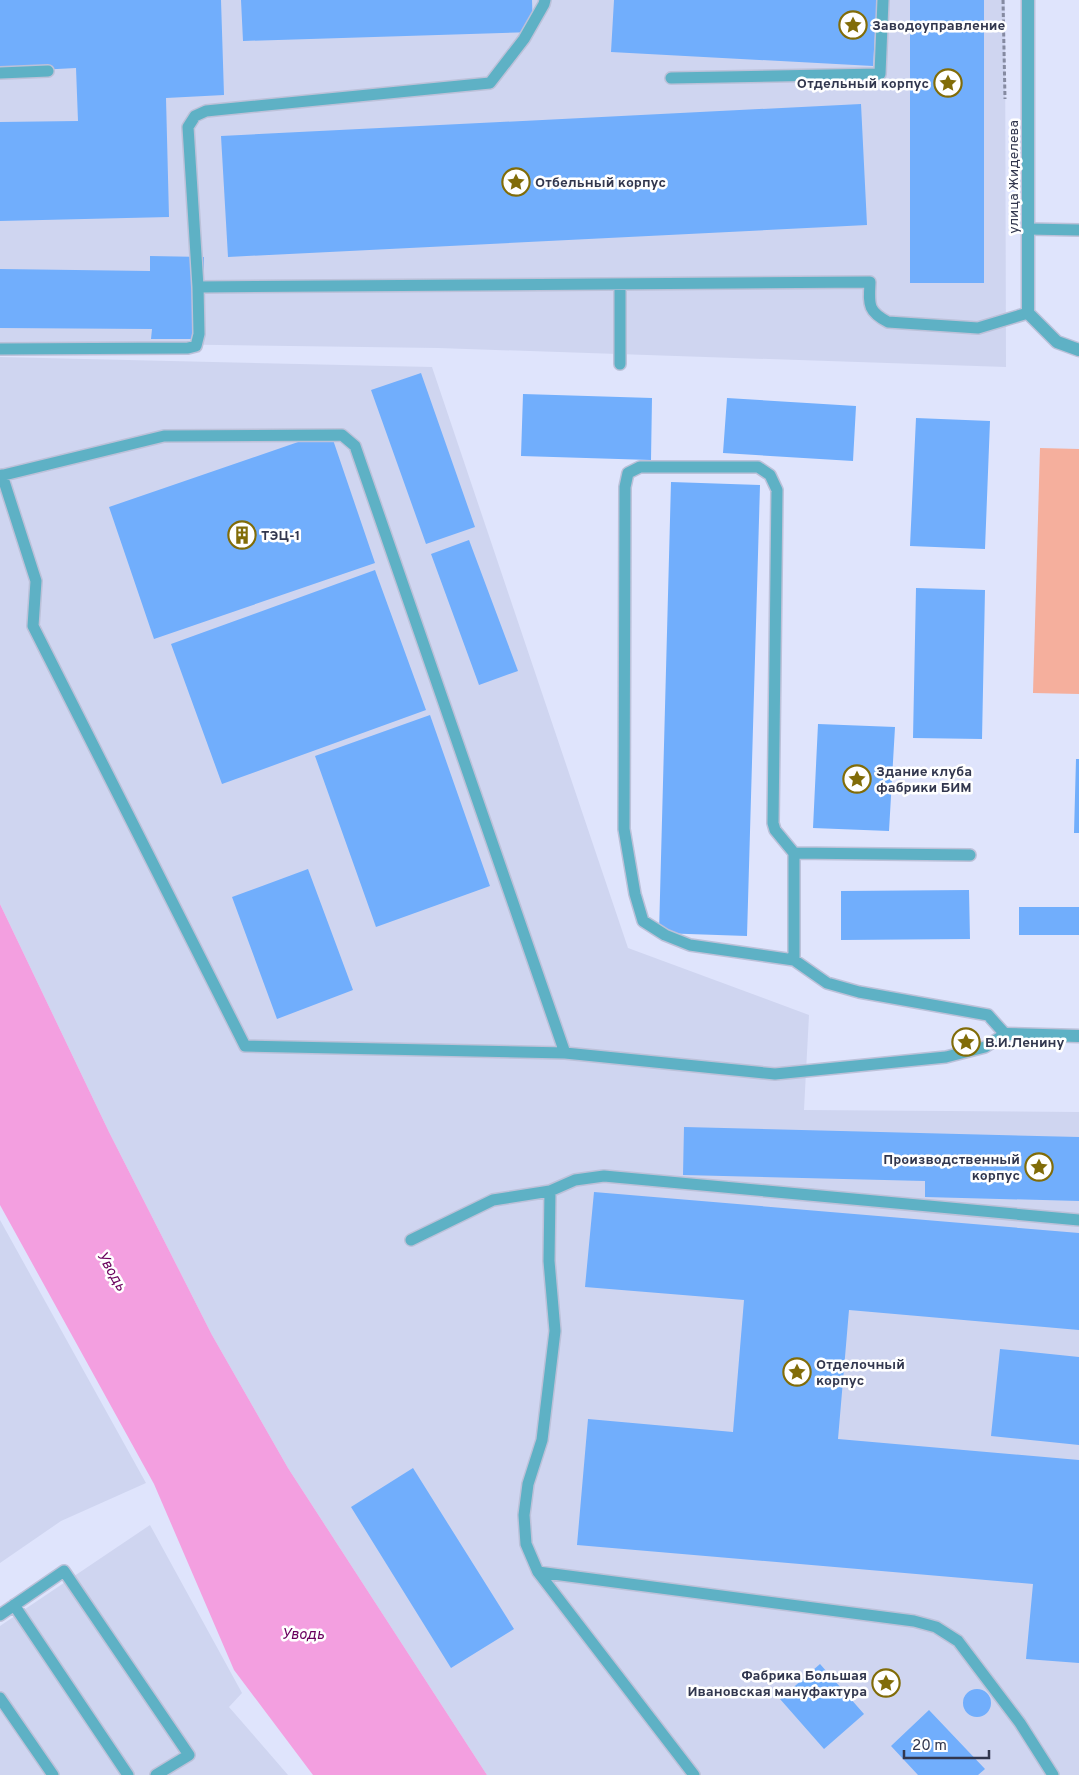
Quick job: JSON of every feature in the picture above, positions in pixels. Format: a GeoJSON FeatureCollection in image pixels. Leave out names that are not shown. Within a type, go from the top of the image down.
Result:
{"type":"FeatureCollection","features":[{"type":"Feature","properties":{"kind":"street","name":"улица Жиделева"},"geometry":{"type":"LineString","coordinates":[[1028,0],[1028,313]]}},
{"type":"Feature","properties":{"kind":"street"},"geometry":{"type":"LineString","coordinates":[[1028,313],[1057,342],[1079,350]]}},
{"type":"Feature","properties":{"kind":"street"},"geometry":{"type":"LineString","coordinates":[[1005,1034],[1079,1036]]}},
{"type":"Feature","properties":{"kind":"lane"},"geometry":{"type":"LineString","coordinates":[[0,349],[188,348],[196,346],[199,334],[198,287],[188,127],[196,116],[206,111],[490,84],[524,39],[545,0]]}},
{"type":"Feature","properties":{"kind":"lane"},"geometry":{"type":"LineString","coordinates":[[671,78],[880,74],[883,0]]}},
{"type":"Feature","properties":{"kind":"lane"},"geometry":{"type":"LineString","coordinates":[[0,72],[48,71]]}},
{"type":"Feature","properties":{"kind":"lane"},"geometry":{"type":"LineString","coordinates":[[1028,229],[1079,230]]}},
{"type":"Feature","properties":{"kind":"lane"},"geometry":{"type":"LineString","coordinates":[[198,287],[870,282],[869,304],[876,316],[888,322],[978,328],[1028,313]]}},
{"type":"Feature","properties":{"kind":"lane"},"geometry":{"type":"LineString","coordinates":[[620,284],[620,364]]}},
{"type":"Feature","properties":{"kind":"lane"},"geometry":{"type":"LineString","coordinates":[[565,1054],[355,446],[342,435],[164,436],[1,475],[36,581],[33,626],[245,1046],[565,1054],[775,1074],[946,1057],[985,1048],[1005,1034],[988,1015],[859,992],[827,983],[794,960],[690,945],[665,935],[643,921],[635,894],[624,829],[625,487],[628,473],[640,467],[758,467],[770,475],[776,490],[773,823],[775,830],[794,853],[794,960]]}},
{"type":"Feature","properties":{"kind":"lane"},"geometry":{"type":"LineString","coordinates":[[794,853],[970,855]]}},
{"type":"Feature","properties":{"kind":"lane"},"geometry":{"type":"LineString","coordinates":[[411,1240],[493,1200],[550,1191],[575,1180],[604,1176],[1079,1220]]}},
{"type":"Feature","properties":{"kind":"lane"},"geometry":{"type":"LineString","coordinates":[[550,1191],[549,1261],[555,1332],[542,1440],[528,1484],[524,1515],[526,1544],[538,1572],[694,1775]]}},
{"type":"Feature","properties":{"kind":"lane"},"geometry":{"type":"LineString","coordinates":[[0,1615],[64,1571],[189,1755],[156,1775]]}},
{"type":"Feature","properties":{"kind":"lane"},"geometry":{"type":"LineString","coordinates":[[538,1572],[914,1621],[936,1627],[958,1641],[1020,1723],[1052,1775]]}},
{"type":"Feature","properties":{"kind":"lane"},"geometry":{"type":"LineString","coordinates":[[14,1605],[128,1775]]}},
{"type":"Feature","properties":{"kind":"lane"},"geometry":{"type":"LineString","coordinates":[[0,1698],[53,1775]]}},
{"type":"Feature","properties":{"kind":"shaded area"},"geometry":{"type":"Polygon","coordinates":[[[0,0],[1005,0],[1006,367],[438,348],[0,342],[0,0]]]}},
{"type":"Feature","properties":{"kind":"shaded area"},"geometry":{"type":"Polygon","coordinates":[[[0,357],[432,367],[628,948],[809,1015],[804,1110],[1079,1112],[1079,1775],[487,1775],[288,1468],[212,1335],[109,1132],[0,904],[0,357]]]}},
{"type":"Feature","properties":{"kind":"shaded area"},"geometry":{"type":"Polygon","coordinates":[[[1040,448],[1079,449],[1079,694],[1033,693],[1040,448]]]}},
{"type":"Feature","properties":{"kind":"shaded area"},"geometry":{"type":"Polygon","coordinates":[[[0,1220],[146,1483],[61,1521],[0,1563],[0,1220]]]}},
{"type":"Feature","properties":{"kind":"shaded area"},"geometry":{"type":"Polygon","coordinates":[[[150,1525],[242,1693],[229,1707],[288,1775],[0,1775],[0,1626],[150,1525]]]}},
{"type":"Feature","properties":{"kind":"water","name":"Уводь"},"geometry":{"type":"Polygon","coordinates":[[[0,904],[109,1132],[212,1335],[288,1468],[487,1775],[313,1775],[234,1670],[154,1484],[0,1205],[0,904]]]}},
{"type":"Feature","properties":{"kind":"building"},"geometry":{"type":"Polygon","coordinates":[[[0,0],[221,0],[224,95],[166,98],[169,217],[0,221],[0,122],[78,121],[76,68],[0,72],[0,0]]]}},
{"type":"Feature","properties":{"kind":"building"},"geometry":{"type":"Polygon","coordinates":[[[241,0],[532,0],[533,32],[243,41],[241,0]]]}},
{"type":"Feature","properties":{"kind":"building"},"geometry":{"type":"Polygon","coordinates":[[[614,0],[877,0],[873,66],[611,52],[614,0]]]}},
{"type":"Feature","properties":{"kind":"building"},"geometry":{"type":"Polygon","coordinates":[[[910,0],[984,0],[984,283],[910,283],[910,0]]]}},
{"type":"Feature","properties":{"kind":"building"},"geometry":{"type":"Polygon","coordinates":[[[861,104],[867,225],[228,257],[221,136],[861,104]]]}},
{"type":"Feature","properties":{"kind":"building"},"geometry":{"type":"Polygon","coordinates":[[[150,256],[204,257],[204,339],[151,339],[152,329],[0,328],[0,269],[150,271],[150,256]]]}},
{"type":"Feature","properties":{"kind":"building"},"geometry":{"type":"Polygon","coordinates":[[[421,373],[475,527],[426,544],[371,390],[421,373]]]}},
{"type":"Feature","properties":{"kind":"building"},"geometry":{"type":"Polygon","coordinates":[[[523,394],[652,398],[651,460],[521,456],[523,394]]]}},
{"type":"Feature","properties":{"kind":"building"},"geometry":{"type":"Polygon","coordinates":[[[727,398],[856,406],[853,461],[723,453],[727,398]]]}},
{"type":"Feature","properties":{"kind":"building"},"geometry":{"type":"Polygon","coordinates":[[[916,418],[990,421],[985,549],[910,546],[916,418]]]}},
{"type":"Feature","properties":{"kind":"building","name":"ТЭЦ-1"},"geometry":{"type":"Polygon","coordinates":[[[330,431],[375,563],[154,639],[109,507],[330,431]]]}},
{"type":"Feature","properties":{"kind":"building"},"geometry":{"type":"Polygon","coordinates":[[[671,482],[760,485],[747,936],[659,933],[671,482]]]}},
{"type":"Feature","properties":{"kind":"building"},"geometry":{"type":"Polygon","coordinates":[[[469,540],[518,671],[479,685],[431,554],[469,540]]]}},
{"type":"Feature","properties":{"kind":"building"},"geometry":{"type":"Polygon","coordinates":[[[375,570],[426,710],[222,784],[171,644],[375,570]]]}},
{"type":"Feature","properties":{"kind":"building"},"geometry":{"type":"Polygon","coordinates":[[[916,588],[985,590],[982,739],[913,738],[916,588]]]}},
{"type":"Feature","properties":{"kind":"building"},"geometry":{"type":"Polygon","coordinates":[[[430,715],[490,886],[376,927],[315,756],[430,715]]]}},
{"type":"Feature","properties":{"kind":"building"},"geometry":{"type":"Polygon","coordinates":[[[818,724],[895,727],[889,831],[813,828],[818,724]]]}},
{"type":"Feature","properties":{"kind":"building"},"geometry":{"type":"Polygon","coordinates":[[[1076,759],[1079,759],[1079,833],[1074,833],[1076,759]]]}},
{"type":"Feature","properties":{"kind":"building"},"geometry":{"type":"Polygon","coordinates":[[[308,869],[353,990],[277,1019],[232,897],[308,869]]]}},
{"type":"Feature","properties":{"kind":"building"},"geometry":{"type":"Polygon","coordinates":[[[969,890],[970,939],[841,940],[841,891],[969,890]]]}},
{"type":"Feature","properties":{"kind":"building"},"geometry":{"type":"Polygon","coordinates":[[[1019,907],[1079,907],[1079,935],[1019,935],[1019,907]]]}},
{"type":"Feature","properties":{"kind":"building"},"geometry":{"type":"Polygon","coordinates":[[[684,1127],[1079,1137],[1079,1201],[925,1197],[925,1181],[683,1175],[684,1127]]]}},
{"type":"Feature","properties":{"kind":"building"},"geometry":{"type":"Polygon","coordinates":[[[594,1192],[1079,1233],[1079,1330],[849,1310],[838,1439],[1079,1460],[1079,1663],[1026,1659],[1033,1584],[577,1545],[588,1419],[733,1432],[744,1300],[585,1287],[594,1192]]]}},
{"type":"Feature","properties":{"kind":"building"},"geometry":{"type":"Polygon","coordinates":[[[1000,1349],[1079,1357],[1079,1445],[991,1436],[1000,1349]]]}},
{"type":"Feature","properties":{"kind":"building"},"geometry":{"type":"Polygon","coordinates":[[[413,1468],[514,1629],[451,1668],[351,1507],[413,1468]]]}},
{"type":"Feature","properties":{"kind":"building"},"geometry":{"type":"Polygon","coordinates":[[[820,1664],[864,1714],[824,1749],[780,1699],[820,1664]]]}},
{"type":"Feature","properties":{"kind":"building"},"geometry":{"type":"Polygon","coordinates":[[[977,1689],[987,1693],[991,1703],[987,1713],[977,1717],[967,1713],[963,1703],[967,1693],[977,1689]]]}},
{"type":"Feature","properties":{"kind":"building"},"geometry":{"type":"Polygon","coordinates":[[[929,1710],[985,1769],[978,1775],[918,1775],[891,1746],[929,1710]]]}},
{"type":"Feature","properties":{"kind":"place","name":"Заводоуправление"},"geometry":{"type":"Point","coordinates":[853,25]}},
{"type":"Feature","properties":{"kind":"place","name":"Отдельный корпус"},"geometry":{"type":"Point","coordinates":[948,83]}},
{"type":"Feature","properties":{"kind":"place","name":"Отбельный корпус"},"geometry":{"type":"Point","coordinates":[516,182]}},
{"type":"Feature","properties":{"kind":"place","name":"ТЭЦ-1"},"geometry":{"type":"Point","coordinates":[242,535]}},
{"type":"Feature","properties":{"kind":"place","name":"Здание клуба фабрики БИМ"},"geometry":{"type":"Point","coordinates":[857,779]}},
{"type":"Feature","properties":{"kind":"place","name":"В.И.Ленину"},"geometry":{"type":"Point","coordinates":[966,1042]}},
{"type":"Feature","properties":{"kind":"place","name":"Производственный корпус"},"geometry":{"type":"Point","coordinates":[1039,1167]}},
{"type":"Feature","properties":{"kind":"place","name":"Отделочный корпус"},"geometry":{"type":"Point","coordinates":[797,1372]}},
{"type":"Feature","properties":{"kind":"place","name":"Фабрика Большая Ивановская мануфактура"},"geometry":{"type":"Point","coordinates":[886,1683]}}]}
